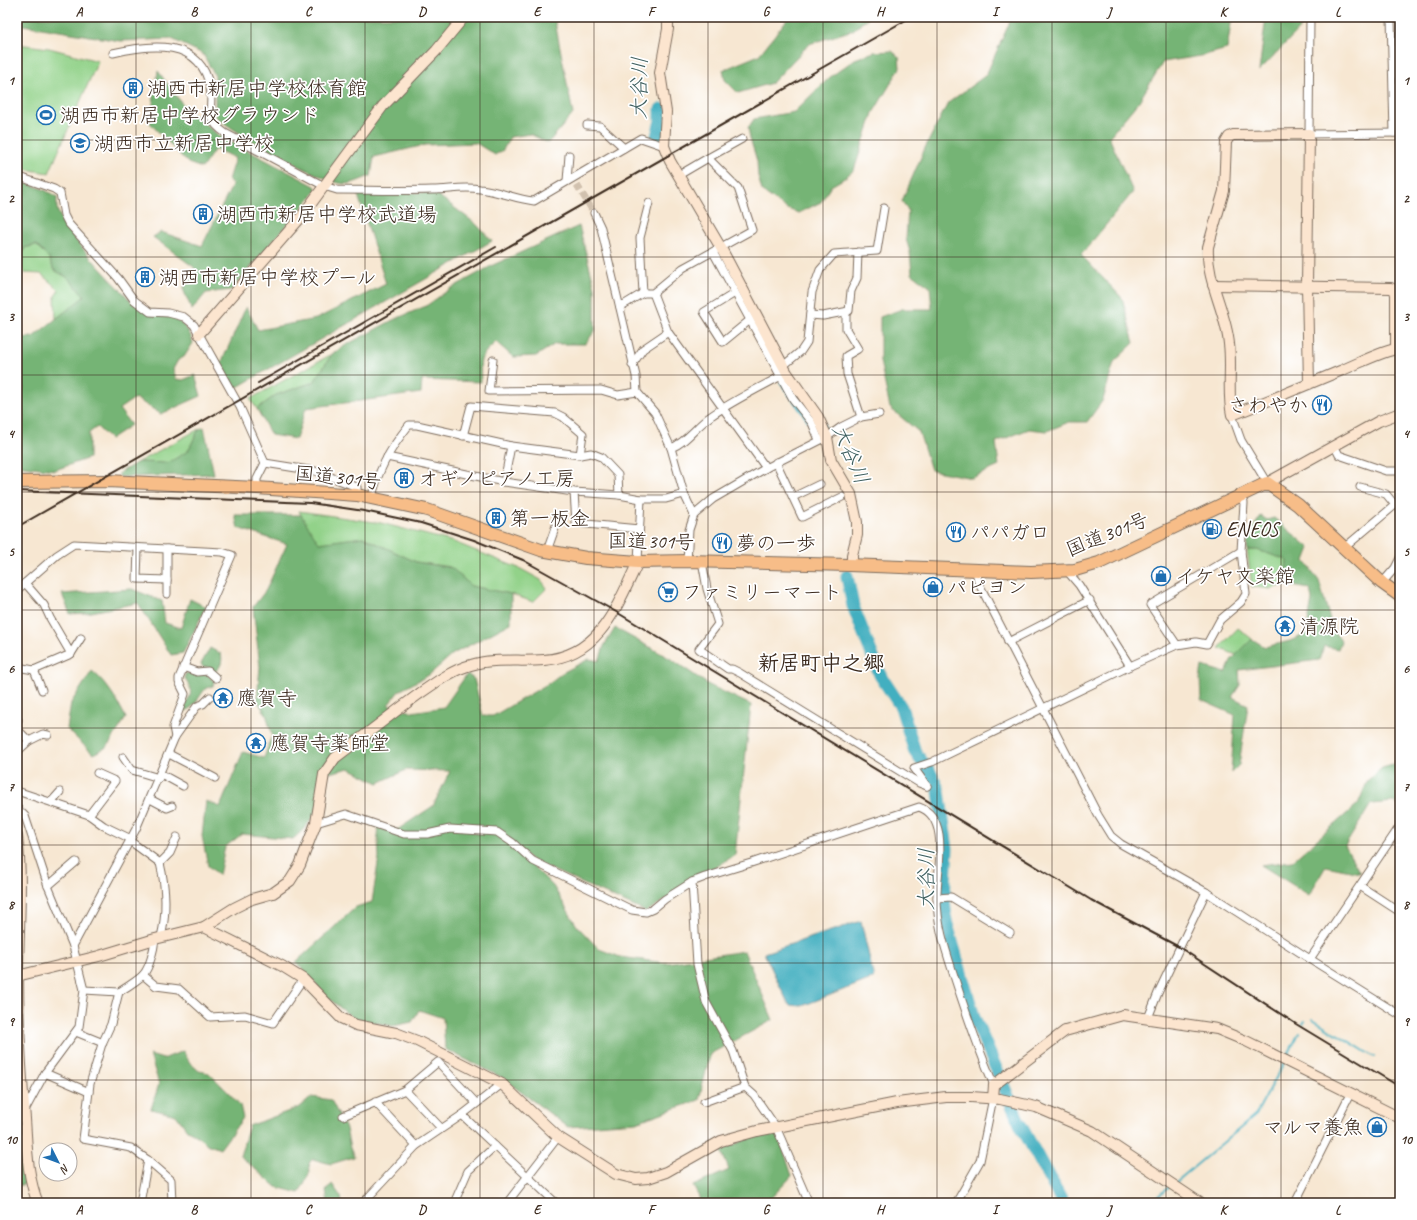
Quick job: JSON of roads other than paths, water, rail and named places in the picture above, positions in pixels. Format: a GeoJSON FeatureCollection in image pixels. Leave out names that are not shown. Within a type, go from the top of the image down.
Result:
{"type":"FeatureCollection","features":[{"type":"Feature","properties":{"kind":"highway","name":"国道301号"},"geometry":{"type":"LineString","coordinates":[[17,482],[107,481],[256,488],[357,495],[433,512],[547,551],[586,558],[638,562],[702,561],[1031,572],[1067,572],[1099,563],[1268,483]]}},
{"type":"Feature","properties":{"kind":"highway"},"geometry":{"type":"LineString","coordinates":[[1268,483],[1298,505],[1382,583],[1400,596]]}},
{"type":"Feature","properties":{"kind":"street"},"geometry":{"type":"LineString","coordinates":[[199,334],[302,216],[383,106],[436,51],[464,17]]}},
{"type":"Feature","properties":{"kind":"street"},"geometry":{"type":"LineString","coordinates":[[668,17],[668,29],[660,73],[666,112],[664,146],[670,161],[679,175],[717,250],[783,372]]}},
{"type":"Feature","properties":{"kind":"street"},"geometry":{"type":"LineString","coordinates":[[1309,384],[1307,286],[1310,17]]}},
{"type":"Feature","properties":{"kind":"street"},"geometry":{"type":"LineString","coordinates":[[1391,17],[1397,133],[1234,135],[1229,137],[1226,142],[1224,190],[1208,247],[1208,256],[1213,285],[1229,343],[1230,403],[1232,415],[1241,440],[1268,483],[1385,417],[1400,413]]}},
{"type":"Feature","properties":{"kind":"street"},"geometry":{"type":"LineString","coordinates":[[113,53],[125,50],[173,47],[197,59],[203,68],[210,89],[210,118],[214,125],[225,133],[324,186],[337,190],[434,190],[464,187],[508,194],[519,199],[534,201],[641,138],[664,146]]}},
{"type":"Feature","properties":{"kind":"street"},"geometry":{"type":"LineString","coordinates":[[587,125],[600,126],[624,148]]}},
{"type":"Feature","properties":{"kind":"street"},"geometry":{"type":"LineString","coordinates":[[679,175],[742,139]]}},
{"type":"Feature","properties":{"kind":"street"},"geometry":{"type":"LineString","coordinates":[[569,155],[570,180]]}},
{"type":"Feature","properties":{"kind":"street"},"geometry":{"type":"LineString","coordinates":[[620,307],[643,293],[653,293],[683,268],[752,230],[738,188],[708,158]]}},
{"type":"Feature","properties":{"kind":"street"},"geometry":{"type":"LineString","coordinates":[[17,176],[54,189],[60,193],[64,215],[68,223],[118,278],[134,300],[150,312],[168,313],[184,317],[194,325],[240,407],[265,463]]}},
{"type":"Feature","properties":{"kind":"street"},"geometry":{"type":"LineString","coordinates":[[570,180],[577,185]]}},
{"type":"Feature","properties":{"kind":"street"},"geometry":{"type":"LineString","coordinates":[[643,293],[640,238],[649,203]]}},
{"type":"Feature","properties":{"kind":"street"},"geometry":{"type":"LineString","coordinates":[[671,448],[681,444],[694,428],[723,408],[783,372],[807,342],[812,292],[820,270],[834,254],[877,251],[884,208]]}},
{"type":"Feature","properties":{"kind":"street"},"geometry":{"type":"LineString","coordinates":[[594,213],[601,228],[638,392],[655,413],[671,448],[684,494],[694,515]]}},
{"type":"Feature","properties":{"kind":"street"},"geometry":{"type":"LineString","coordinates":[[717,250],[735,293],[750,320],[783,372],[818,417],[823,438],[831,460],[851,494],[857,522],[857,535],[852,555],[847,565]]}},
{"type":"Feature","properties":{"kind":"street"},"geometry":{"type":"LineString","coordinates":[[810,315],[823,316],[849,311],[851,291],[857,278],[858,252]]}},
{"type":"Feature","properties":{"kind":"street"},"geometry":{"type":"LineString","coordinates":[[1213,285],[1391,288],[1395,290],[1396,295],[1398,348],[1232,415]]}},
{"type":"Feature","properties":{"kind":"street"},"geometry":{"type":"LineString","coordinates":[[653,293],[668,332],[766,468]]}},
{"type":"Feature","properties":{"kind":"street"},"geometry":{"type":"LineString","coordinates":[[735,293],[704,312],[723,342],[750,320]]}},
{"type":"Feature","properties":{"kind":"street"},"geometry":{"type":"LineString","coordinates":[[846,312],[846,329],[858,349],[846,356],[847,374],[861,416]]}},
{"type":"Feature","properties":{"kind":"street"},"geometry":{"type":"LineString","coordinates":[[632,365],[643,349],[668,332]]}},
{"type":"Feature","properties":{"kind":"street"},"geometry":{"type":"LineString","coordinates":[[493,360],[489,390],[601,390],[618,395],[638,392]]}},
{"type":"Feature","properties":{"kind":"street"},"geometry":{"type":"LineString","coordinates":[[463,436],[471,406],[550,412],[563,417],[583,434],[580,455]]}},
{"type":"Feature","properties":{"kind":"street"},"geometry":{"type":"LineString","coordinates":[[687,561],[689,530],[694,515],[713,500],[776,462],[823,438],[861,416],[879,414]]}},
{"type":"Feature","properties":{"kind":"street"},"geometry":{"type":"LineString","coordinates":[[372,498],[374,487],[387,457],[409,425],[417,425],[511,446],[580,455],[591,453],[601,457],[618,475],[619,495]]}},
{"type":"Feature","properties":{"kind":"street"},"geometry":{"type":"LineString","coordinates":[[1334,445],[1339,455],[1386,471],[1400,471]]}},
{"type":"Feature","properties":{"kind":"street"},"geometry":{"type":"LineString","coordinates":[[504,482],[511,446]]}},
{"type":"Feature","properties":{"kind":"street"},"geometry":{"type":"LineString","coordinates":[[387,457],[504,482],[574,492],[619,495],[641,499],[666,499],[684,494]]}},
{"type":"Feature","properties":{"kind":"street"},"geometry":{"type":"LineString","coordinates":[[776,462],[802,517],[842,497]]}},
{"type":"Feature","properties":{"kind":"street"},"geometry":{"type":"LineString","coordinates":[[256,488],[257,479],[265,463]]}},
{"type":"Feature","properties":{"kind":"street"},"geometry":{"type":"LineString","coordinates":[[265,463],[315,471],[357,487],[357,495]]}},
{"type":"Feature","properties":{"kind":"street"},"geometry":{"type":"LineString","coordinates":[[793,497],[820,484]]}},
{"type":"Feature","properties":{"kind":"street"},"geometry":{"type":"LineString","coordinates":[[1344,548],[1395,504],[1386,494],[1360,487]]}},
{"type":"Feature","properties":{"kind":"street"},"geometry":{"type":"LineString","coordinates":[[574,492],[576,523],[640,529]]}},
{"type":"Feature","properties":{"kind":"street"},"geometry":{"type":"LineString","coordinates":[[702,561],[707,589],[718,624],[699,649],[919,783],[927,786],[914,768],[932,762],[1130,666],[1177,645],[1196,642],[1207,644],[1220,620],[1241,602],[1246,594],[1241,551],[1244,503],[1240,496]]}},
{"type":"Feature","properties":{"kind":"street"},"geometry":{"type":"LineString","coordinates":[[18,976],[118,951],[158,938],[204,927],[234,908],[252,899],[273,893],[290,881],[300,865],[316,823],[324,774],[335,758],[443,677],[471,664],[500,661],[554,659],[566,656],[587,646],[596,638],[620,601],[638,562],[641,499]]}},
{"type":"Feature","properties":{"kind":"street"},"geometry":{"type":"LineString","coordinates":[[547,551],[558,520]]}},
{"type":"Feature","properties":{"kind":"street"},"geometry":{"type":"LineString","coordinates":[[17,590],[57,555],[74,544],[222,552],[232,555],[183,667],[179,680],[185,694],[172,727],[175,737]]}},
{"type":"Feature","properties":{"kind":"street"},"geometry":{"type":"LineString","coordinates":[[138,548],[137,579],[167,580]]}},
{"type":"Feature","properties":{"kind":"street"},"geometry":{"type":"LineString","coordinates":[[167,549],[167,594]]}},
{"type":"Feature","properties":{"kind":"street"},"geometry":{"type":"LineString","coordinates":[[1177,645],[1150,605],[1241,551]]}},
{"type":"Feature","properties":{"kind":"street"},"geometry":{"type":"LineString","coordinates":[[1382,583],[1395,568],[1400,558]]}},
{"type":"Feature","properties":{"kind":"street"},"geometry":{"type":"LineString","coordinates":[[976,570],[978,582],[1008,642],[1098,815],[1111,836],[1121,844],[1206,892],[1400,1015]]}},
{"type":"Feature","properties":{"kind":"street"},"geometry":{"type":"LineString","coordinates":[[1067,572],[1080,584],[1130,666]]}},
{"type":"Feature","properties":{"kind":"street"},"geometry":{"type":"LineString","coordinates":[[25,583],[44,605],[71,654]]}},
{"type":"Feature","properties":{"kind":"street"},"geometry":{"type":"LineString","coordinates":[[1008,642],[1090,600]]}},
{"type":"Feature","properties":{"kind":"street"},"geometry":{"type":"LineString","coordinates":[[17,668],[34,670],[71,654],[81,638]]}},
{"type":"Feature","properties":{"kind":"street"},"geometry":{"type":"LineString","coordinates":[[183,667],[197,672],[208,671],[216,678]]}},
{"type":"Feature","properties":{"kind":"street"},"geometry":{"type":"LineString","coordinates":[[34,670],[42,690]]}},
{"type":"Feature","properties":{"kind":"street"},"geometry":{"type":"LineString","coordinates":[[73,946],[131,840],[150,800],[175,737],[197,706],[203,704],[210,697]]}},
{"type":"Feature","properties":{"kind":"street"},"geometry":{"type":"LineString","coordinates":[[17,729],[29,741]]}},
{"type":"Feature","properties":{"kind":"street"},"geometry":{"type":"LineString","coordinates":[[17,752],[29,741],[43,734],[48,735]]}},
{"type":"Feature","properties":{"kind":"street"},"geometry":{"type":"LineString","coordinates":[[169,754],[215,778]]}},
{"type":"Feature","properties":{"kind":"street"},"geometry":{"type":"LineString","coordinates":[[123,757],[132,770],[160,776],[183,786]]}},
{"type":"Feature","properties":{"kind":"street"},"geometry":{"type":"LineString","coordinates":[[89,816],[115,781],[97,773]]}},
{"type":"Feature","properties":{"kind":"street"},"geometry":{"type":"LineString","coordinates":[[17,791],[89,816],[104,826],[131,840],[160,864],[163,875],[166,916],[142,975],[119,992],[111,1024],[92,1073],[83,1139],[130,1148],[148,1160],[171,1180],[172,1203]]}},
{"type":"Feature","properties":{"kind":"street"},"geometry":{"type":"LineString","coordinates":[[51,802],[60,792]]}},
{"type":"Feature","properties":{"kind":"street"},"geometry":{"type":"LineString","coordinates":[[150,800],[167,808],[172,806]]}},
{"type":"Feature","properties":{"kind":"street"},"geometry":{"type":"LineString","coordinates":[[316,823],[346,814],[404,834],[427,834],[450,829],[497,832],[513,843],[533,861],[632,910],[646,912],[653,909],[665,899],[692,882],[919,807],[925,809],[935,819],[941,857],[936,898],[940,928],[982,1059],[994,1085],[980,1162],[956,1203]]}},
{"type":"Feature","properties":{"kind":"street"},"geometry":{"type":"LineString","coordinates":[[17,808],[25,816],[48,886],[73,946],[84,990],[80,1024],[76,1032],[45,1073],[24,1112]]}},
{"type":"Feature","properties":{"kind":"street"},"geometry":{"type":"LineString","coordinates":[[1310,959],[1400,826]]}},
{"type":"Feature","properties":{"kind":"street"},"geometry":{"type":"LineString","coordinates":[[17,836],[19,885],[19,1064],[28,1165],[33,1192],[38,1203]]}},
{"type":"Feature","properties":{"kind":"street"},"geometry":{"type":"LineString","coordinates":[[160,864],[170,853],[177,837]]}},
{"type":"Feature","properties":{"kind":"street"},"geometry":{"type":"LineString","coordinates":[[48,886],[76,862]]}},
{"type":"Feature","properties":{"kind":"street"},"geometry":{"type":"LineString","coordinates":[[692,882],[697,964],[706,1002],[733,1051],[745,1087],[754,1095],[776,1127],[809,1203]]}},
{"type":"Feature","properties":{"kind":"street"},"geometry":{"type":"LineString","coordinates":[[1360,886],[1400,912]]}},
{"type":"Feature","properties":{"kind":"street"},"geometry":{"type":"LineString","coordinates":[[1148,1018],[1158,993],[1206,892]]}},
{"type":"Feature","properties":{"kind":"street"},"geometry":{"type":"LineString","coordinates":[[936,898],[951,897],[1010,933]]}},
{"type":"Feature","properties":{"kind":"street"},"geometry":{"type":"LineString","coordinates":[[204,927],[303,978],[341,1018],[356,1026],[396,1033],[417,1041],[502,1084],[558,1137],[616,1174],[636,1179],[648,1178],[666,1172],[721,1140],[776,1127],[897,1103],[946,1097],[992,1098],[1020,1103],[1058,1115],[1092,1131],[1200,1203]]}},
{"type":"Feature","properties":{"kind":"street"},"geometry":{"type":"LineString","coordinates":[[142,975],[156,986],[179,989],[210,1017],[245,1015],[273,1023],[303,978]]}},
{"type":"Feature","properties":{"kind":"street"},"geometry":{"type":"LineString","coordinates":[[84,990],[119,992]]}},
{"type":"Feature","properties":{"kind":"street"},"geometry":{"type":"LineString","coordinates":[[994,1085],[1010,1071],[1065,1032],[1123,1016],[1148,1018],[1217,1029],[1246,1041],[1400,1118]]}},
{"type":"Feature","properties":{"kind":"street"},"geometry":{"type":"LineString","coordinates":[[76,1032],[103,1043]]}},
{"type":"Feature","properties":{"kind":"street"},"geometry":{"type":"LineString","coordinates":[[343,1116],[405,1090],[438,1062],[476,1103]]}},
{"type":"Feature","properties":{"kind":"street"},"geometry":{"type":"LineString","coordinates":[[45,1073],[89,1092]]}},
{"type":"Feature","properties":{"kind":"street"},"geometry":{"type":"LineString","coordinates":[[363,1203],[416,1146],[462,1115],[502,1084]]}},
{"type":"Feature","properties":{"kind":"street"},"geometry":{"type":"LineString","coordinates":[[704,1102],[745,1087]]}},
{"type":"Feature","properties":{"kind":"street"},"geometry":{"type":"LineString","coordinates":[[405,1090],[442,1128]]}},
{"type":"Feature","properties":{"kind":"street"},"geometry":{"type":"LineString","coordinates":[[1295,1203],[1350,1094]]}},
{"type":"Feature","properties":{"kind":"street"},"geometry":{"type":"LineString","coordinates":[[375,1102],[416,1146]]}},
{"type":"Feature","properties":{"kind":"street"},"geometry":{"type":"LineString","coordinates":[[462,1115],[556,1203]]}},
{"type":"Feature","properties":{"kind":"street"},"geometry":{"type":"LineString","coordinates":[[507,1203],[558,1137]]}},
{"type":"Feature","properties":{"kind":"street"},"geometry":{"type":"LineString","coordinates":[[454,1203],[468,1171],[495,1146]]}},
{"type":"Feature","properties":{"kind":"street"},"geometry":{"type":"LineString","coordinates":[[140,1203],[148,1160]]}},
{"type":"Feature","properties":{"kind":"water"},"geometry":{"type":"Polygon","coordinates":[[[861,921],[874,978],[802,1006],[789,1005],[764,953],[861,921]]]}},
{"type":"Feature","properties":{"kind":"waterway","name":"大谷川"},"geometry":{"type":"LineString","coordinates":[[657,136],[661,121],[661,109]]}},
{"type":"Feature","properties":{"kind":"waterway","name":"大谷川"},"geometry":{"type":"LineString","coordinates":[[786,381],[819,427]]}},
{"type":"Feature","properties":{"kind":"waterway","name":"大谷川"},"geometry":{"type":"LineString","coordinates":[[847,576],[853,606],[880,675],[901,707],[915,752],[931,774],[939,791],[947,849],[944,897],[946,921],[974,1017],[1020,1124],[1063,1203]]}},
{"type":"Feature","properties":{"kind":"waterway"},"geometry":{"type":"LineString","coordinates":[[1313,1019],[1374,1057]]}},
{"type":"Feature","properties":{"kind":"waterway"},"geometry":{"type":"LineString","coordinates":[[1287,1057],[1299,1033]]}},
{"type":"Feature","properties":{"kind":"waterway"},"geometry":{"type":"LineString","coordinates":[[1176,1182],[1256,1115],[1284,1063]]}},
{"type":"Feature","properties":{"kind":"waterway"},"geometry":{"type":"LineString","coordinates":[[1150,1203],[1169,1187]]}},
{"type":"Feature","properties":{"kind":"tunnel"},"geometry":{"type":"LineString","coordinates":[[577,185],[594,213]]}},
{"type":"Feature","properties":{"kind":"railway"},"geometry":{"type":"LineString","coordinates":[[17,527],[911,17]]}},
{"type":"Feature","properties":{"kind":"railway"},"geometry":{"type":"LineString","coordinates":[[258,383],[496,247]]}},
{"type":"Feature","properties":{"kind":"railway"},"geometry":{"type":"LineString","coordinates":[[17,491],[310,503],[364,511],[421,523],[474,540],[523,560],[618,613],[1091,900],[1179,947],[1296,1024],[1400,1087]]}},
{"type":"Feature","properties":{"kind":"place","name":"湖西市新居中学校体育館"},"geometry":{"type":"Point","coordinates":[133,88]}},
{"type":"Feature","properties":{"kind":"place","name":"湖西市新居中学校グラウンド"},"geometry":{"type":"Point","coordinates":[46,115]}},
{"type":"Feature","properties":{"kind":"place","name":"湖西市立新居中学校"},"geometry":{"type":"Point","coordinates":[80,143]}},
{"type":"Feature","properties":{"kind":"place","name":"湖西市新居中学校武道場"},"geometry":{"type":"Point","coordinates":[203,214]}},
{"type":"Feature","properties":{"kind":"place","name":"湖西市新居中学校プール"},"geometry":{"type":"Point","coordinates":[145,277]}},
{"type":"Feature","properties":{"kind":"place","name":"さわやか"},"geometry":{"type":"Point","coordinates":[1322,405]}},
{"type":"Feature","properties":{"kind":"place","name":"オギノピアノ工房"},"geometry":{"type":"Point","coordinates":[404,478]}},
{"type":"Feature","properties":{"kind":"place","name":"第一板金"},"geometry":{"type":"Point","coordinates":[496,518]}},
{"type":"Feature","properties":{"kind":"place","name":"ENEOS"},"geometry":{"type":"Point","coordinates":[1212,529]}},
{"type":"Feature","properties":{"kind":"place","name":"パパガロ"},"geometry":{"type":"Point","coordinates":[956,532]}},
{"type":"Feature","properties":{"kind":"place","name":"夢の一歩"},"geometry":{"type":"Point","coordinates":[722,543]}},
{"type":"Feature","properties":{"kind":"place","name":"イケヤ文楽館"},"geometry":{"type":"Point","coordinates":[1161,576]}},
{"type":"Feature","properties":{"kind":"place","name":"パピヨン"},"geometry":{"type":"Point","coordinates":[933,587]}},
{"type":"Feature","properties":{"kind":"place","name":"ファミリーマート"},"geometry":{"type":"Point","coordinates":[668,592]}},
{"type":"Feature","properties":{"kind":"place","name":"清源院"},"geometry":{"type":"Point","coordinates":[1285,626]}},
{"type":"Feature","properties":{"kind":"place","name":"應賀寺"},"geometry":{"type":"Point","coordinates":[223,698]}},
{"type":"Feature","properties":{"kind":"place","name":"應賀寺薬師堂"},"geometry":{"type":"Point","coordinates":[256,743]}},
{"type":"Feature","properties":{"kind":"place","name":"マルマ養魚"},"geometry":{"type":"Point","coordinates":[1377,1127]}},
{"type":"Feature","properties":{"kind":"district","name":"新居町中之郷"},"geometry":{"type":"Point","coordinates":[821,663]}}]}
